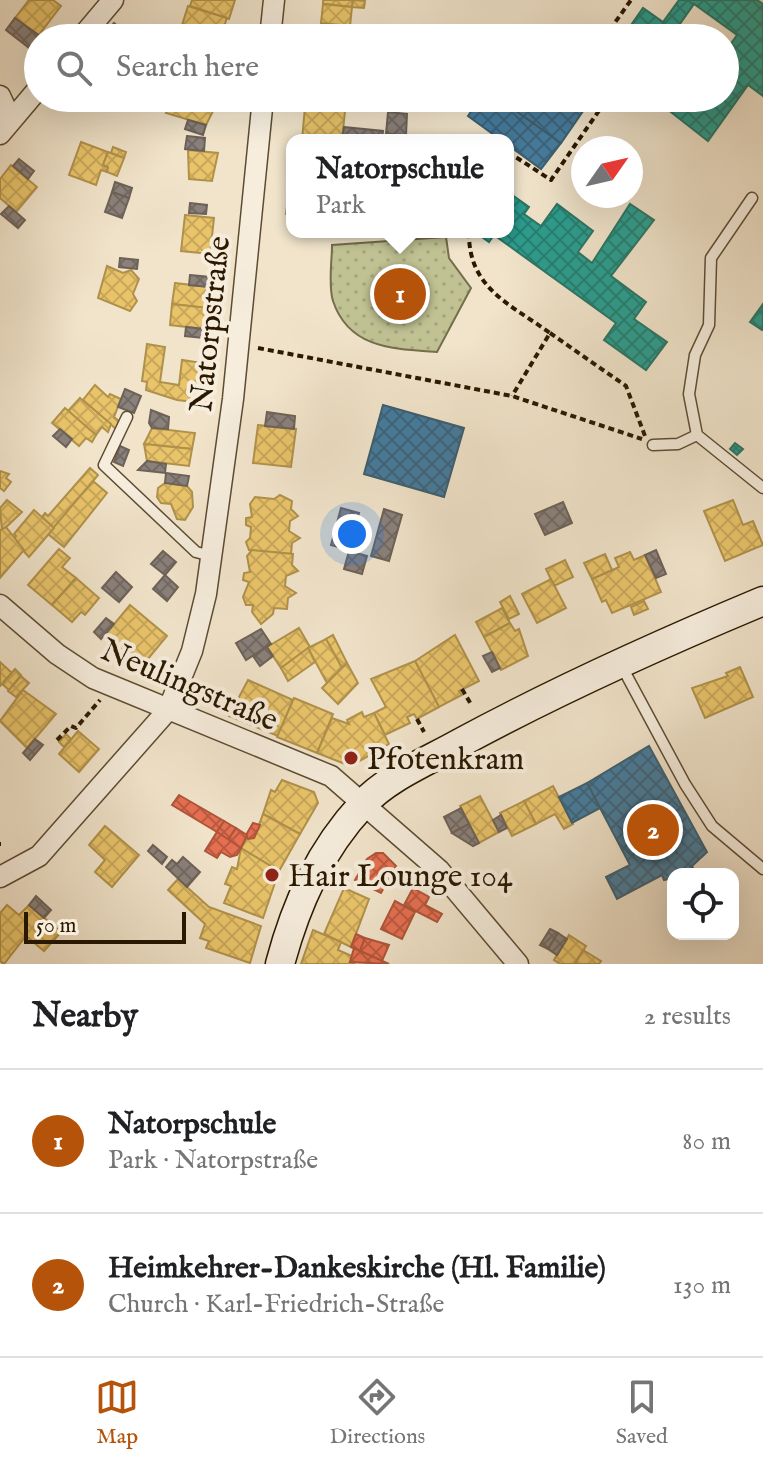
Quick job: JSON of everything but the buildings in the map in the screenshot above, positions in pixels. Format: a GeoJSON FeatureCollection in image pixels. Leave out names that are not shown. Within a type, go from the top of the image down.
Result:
{"type":"FeatureCollection","features":[{"type":"Feature","properties":{"kind":"street"},"geometry":{"type":"LineString","coordinates":[[93,24],[113,0]]}},
{"type":"Feature","properties":{"kind":"street"},"geometry":{"type":"LineString","coordinates":[[271,24],[274,0]]}},
{"type":"Feature","properties":{"kind":"street"},"geometry":{"type":"LineString","coordinates":[[0,96],[6,127]]}},
{"type":"Feature","properties":{"kind":"street"},"geometry":{"type":"LineString","coordinates":[[6,127],[24,106]]}},
{"type":"Feature","properties":{"kind":"street","name":"Natorpstraße"},"geometry":{"type":"LineString","coordinates":[[0,877],[39,856],[168,710],[192,651],[211,556],[261,112]]}},
{"type":"Feature","properties":{"kind":"street"},"geometry":{"type":"LineString","coordinates":[[280,964],[291,923],[323,854],[365,802],[406,773],[620,663],[763,601]]}},
{"type":"Feature","properties":{"kind":"street","name":"Neulingstraße"},"geometry":{"type":"LineString","coordinates":[[0,605],[57,654],[111,687],[331,776],[365,802],[439,870],[518,964]]}},
{"type":"Feature","properties":{"kind":"lane"},"geometry":{"type":"LineString","coordinates":[[752,198],[711,258],[709,325],[689,380],[691,413],[697,435],[763,488]]}},
{"type":"Feature","properties":{"kind":"lane"},"geometry":{"type":"LineString","coordinates":[[127,417],[104,465],[196,552],[211,556]]}},
{"type":"Feature","properties":{"kind":"lane"},"geometry":{"type":"LineString","coordinates":[[653,445],[678,444],[697,435]]}},
{"type":"Feature","properties":{"kind":"lane"},"geometry":{"type":"LineString","coordinates":[[620,663],[639,704],[712,826],[763,869]]}},
{"type":"Feature","properties":{"kind":"path"},"geometry":{"type":"LineString","coordinates":[[614,24],[631,0]]}},
{"type":"Feature","properties":{"kind":"path"},"geometry":{"type":"LineString","coordinates":[[514,156],[551,180],[598,112]]}},
{"type":"Feature","properties":{"kind":"path"},"geometry":{"type":"LineString","coordinates":[[236,344],[512,396],[647,441],[626,386],[480,282],[469,251],[469,238]]}},
{"type":"Feature","properties":{"kind":"path"},"geometry":{"type":"LineString","coordinates":[[512,396],[550,333]]}},
{"type":"Feature","properties":{"kind":"path"},"geometry":{"type":"LineString","coordinates":[[57,740],[71,726],[76,728],[111,687]]}},
{"type":"Feature","properties":{"kind":"path"},"geometry":{"type":"LineString","coordinates":[[462,689],[472,706]]}},
{"type":"Feature","properties":{"kind":"path"},"geometry":{"type":"LineString","coordinates":[[417,719],[424,732]]}},
{"type":"Feature","properties":{"kind":"green space"},"geometry":{"type":"Polygon","coordinates":[[[446,238],[449,258],[471,288],[437,352],[389,347],[350,329],[333,301],[330,280],[332,245],[446,238]]]}},
{"type":"Feature","properties":{"kind":"place","name":"Natorpschule"},"geometry":{"type":"Point","coordinates":[400,294]}},
{"type":"Feature","properties":{"kind":"place","name":"Pfotenkram"},"geometry":{"type":"Point","coordinates":[351,758]}},
{"type":"Feature","properties":{"kind":"place","name":"Heimkehrer-Dankeskirche (Hl. Familie)"},"geometry":{"type":"Point","coordinates":[653,830]}},
{"type":"Feature","properties":{"kind":"place","name":"Hair Lounge 104"},"geometry":{"type":"Point","coordinates":[272,875]}}]}
